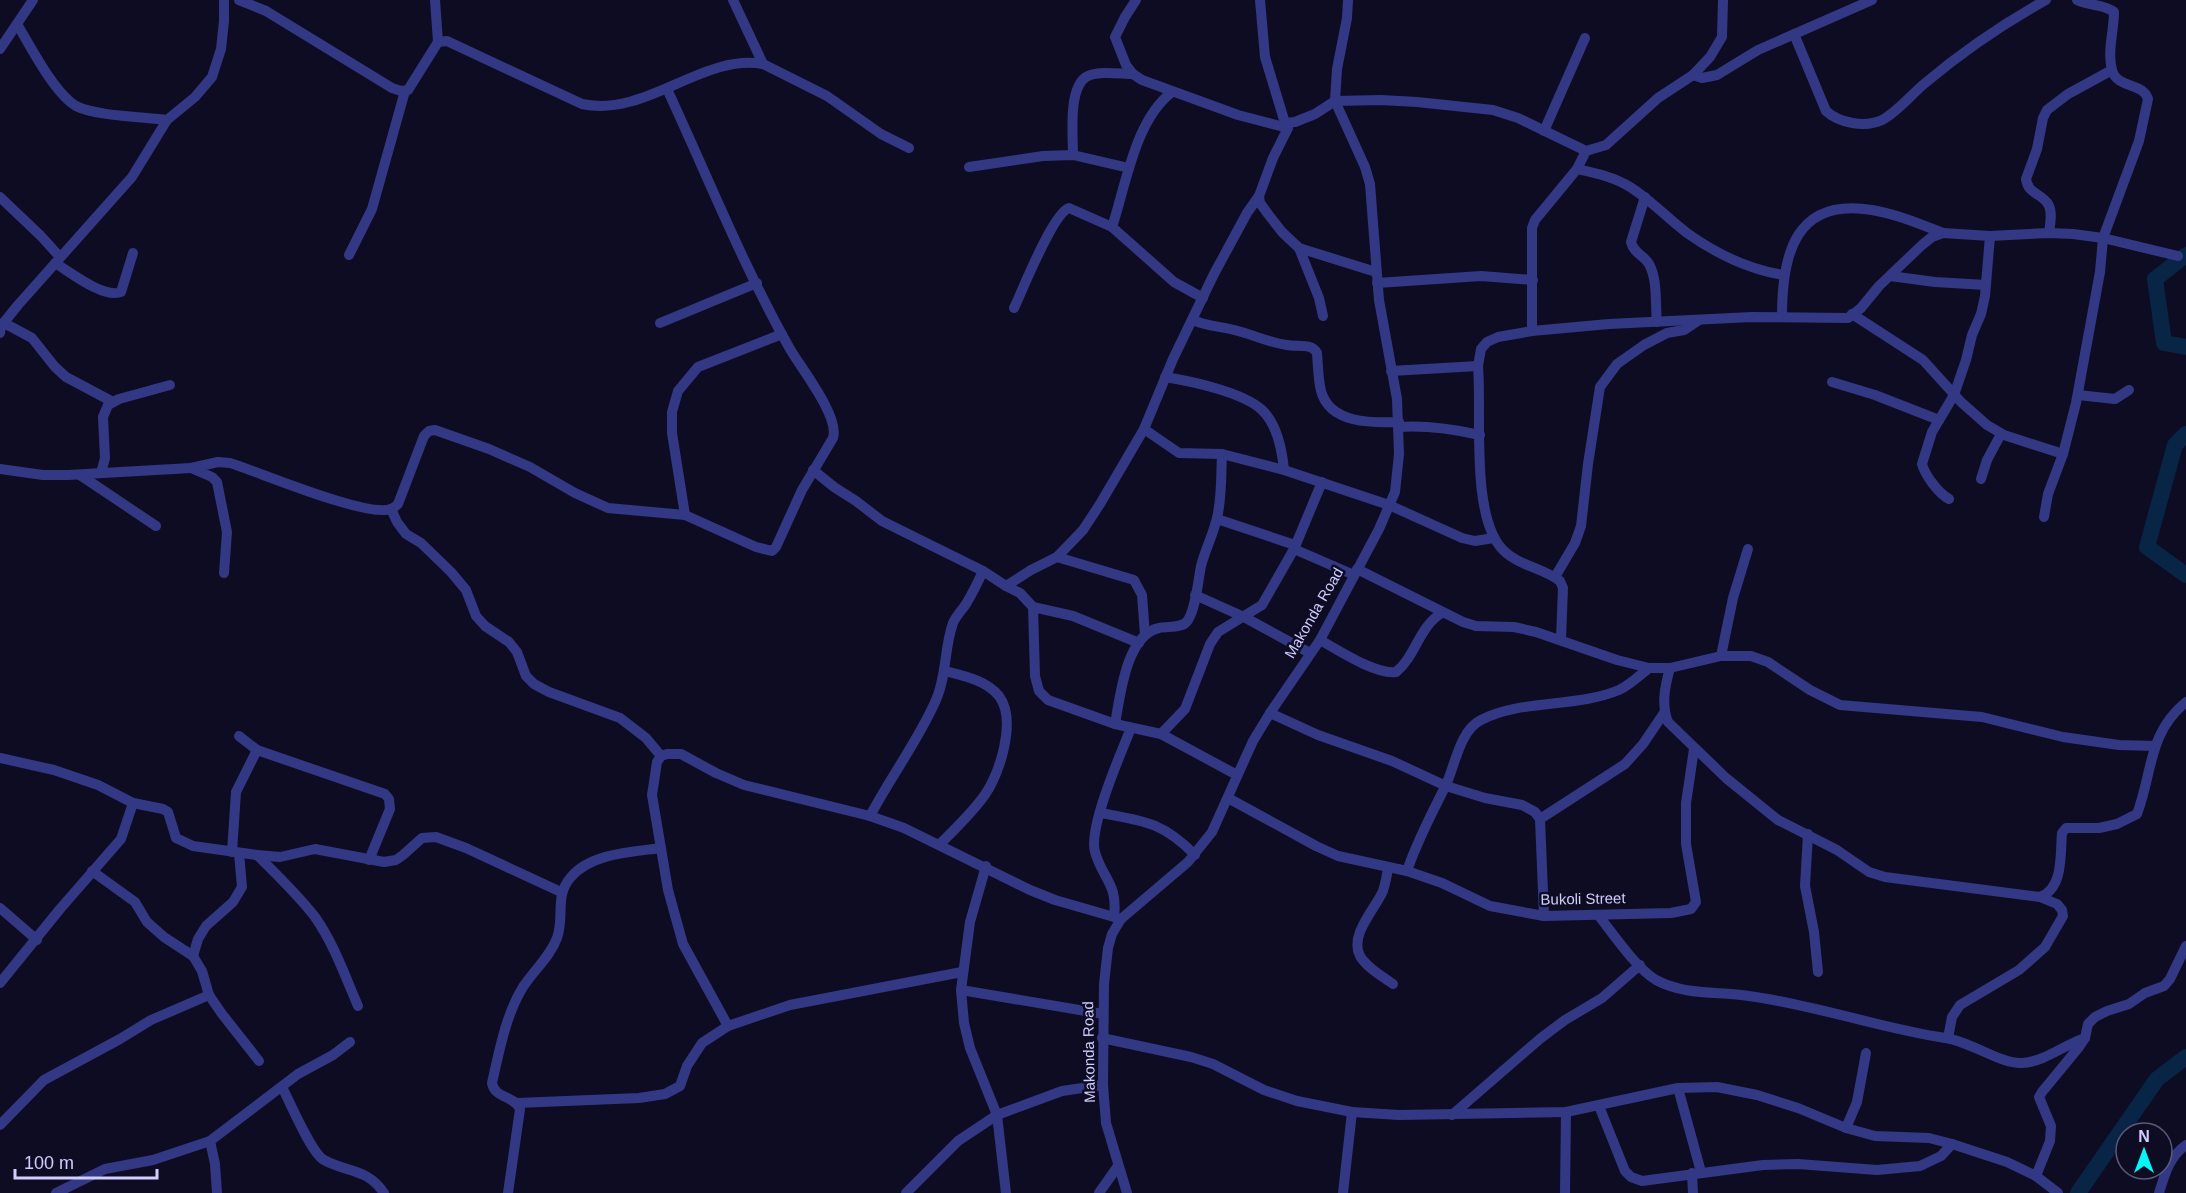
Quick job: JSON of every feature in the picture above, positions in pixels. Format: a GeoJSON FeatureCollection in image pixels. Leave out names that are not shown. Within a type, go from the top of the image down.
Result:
{"type":"FeatureCollection","features":[{"type":"Feature","properties":{"kind":"street"},"geometry":{"type":"LineString","coordinates":[[0,49],[33,0]]}},
{"type":"Feature","properties":{"kind":"street"},"geometry":{"type":"LineString","coordinates":[[113,402],[66,377],[55,368],[38,343],[1,327],[132,177],[167,120],[195,97],[212,77],[221,49],[224,0]]}},
{"type":"Feature","properties":{"kind":"street"},"geometry":{"type":"LineString","coordinates":[[239,0],[266,11],[392,88],[405,91]]}},
{"type":"Feature","properties":{"kind":"street"},"geometry":{"type":"LineString","coordinates":[[349,255],[372,209],[405,91],[412,85],[438,42],[435,0]]}},
{"type":"Feature","properties":{"kind":"street"},"geometry":{"type":"LineString","coordinates":[[733,0],[763,64]]}},
{"type":"Feature","properties":{"kind":"street"},"geometry":{"type":"LineString","coordinates":[[1136,0],[1115,37],[1126,65],[1133,74],[1155,87],[1238,115],[1286,126],[1315,114],[1335,101],[1399,101],[1493,110],[1518,118],[1586,151],[1606,145],[1658,98],[1693,75],[1710,57],[1722,37],[1723,0]]}},
{"type":"Feature","properties":{"kind":"street"},"geometry":{"type":"LineString","coordinates":[[1006,586],[1057,557],[1083,530],[1100,504],[1144,429],[1192,320],[1232,240],[1259,196],[1286,126],[1265,57],[1260,0]]}},
{"type":"Feature","properties":{"kind":"street","name":"Makonda Road"},"geometry":{"type":"LineString","coordinates":[[1127,1193],[1106,1123],[1103,1085],[1102,1038],[1108,948],[1117,918],[1195,855],[1212,832],[1237,775],[1270,712],[1320,640],[1395,492],[1399,425],[1397,399],[1377,278],[1370,184],[1365,166],[1335,101],[1337,69],[1347,18],[1348,0]]}},
{"type":"Feature","properties":{"kind":"street"},"geometry":{"type":"LineString","coordinates":[[1693,75],[1702,78],[1716,75],[1758,50],[1872,0]]}},
{"type":"Feature","properties":{"kind":"street"},"geometry":{"type":"LineString","coordinates":[[1794,34],[1826,111],[1845,122],[1871,123],[1882,120],[1923,84],[2006,22],[2046,0]]}},
{"type":"Feature","properties":{"kind":"street"},"geometry":{"type":"LineString","coordinates":[[2044,517],[2048,494],[2063,454],[2078,394],[2100,272],[2103,238],[2139,141],[2148,99],[2144,91],[2119,81],[2112,70],[2110,52],[2114,12],[2110,8],[2098,7],[2077,0]]}},
{"type":"Feature","properties":{"kind":"street"},"geometry":{"type":"LineString","coordinates":[[17,24],[55,85],[66,99],[78,107],[167,120]]}},
{"type":"Feature","properties":{"kind":"street"},"geometry":{"type":"LineString","coordinates":[[1544,131],[1585,38]]}},
{"type":"Feature","properties":{"kind":"street"},"geometry":{"type":"LineString","coordinates":[[438,42],[447,41],[582,104],[597,108],[632,101],[741,62],[763,64],[827,96],[881,134],[909,148]]}},
{"type":"Feature","properties":{"kind":"street"},"geometry":{"type":"LineString","coordinates":[[2049,233],[2050,207],[2045,200],[2029,190],[2025,179],[2037,149],[2043,118],[2053,104],[2112,70]]}},
{"type":"Feature","properties":{"kind":"street"},"geometry":{"type":"LineString","coordinates":[[1073,155],[1074,96],[1080,83],[1087,76],[1098,74],[1133,74]]}},
{"type":"Feature","properties":{"kind":"street"},"geometry":{"type":"LineString","coordinates":[[0,469],[43,475],[80,475],[191,468],[218,462],[230,464],[343,503],[379,510],[392,509],[398,504],[405,490],[424,436],[429,431],[435,430],[444,431],[530,467],[575,493],[608,508],[685,515],[756,547],[772,551],[776,547],[802,490],[833,438],[834,428],[820,398],[782,334],[667,88]]}},
{"type":"Feature","properties":{"kind":"street"},"geometry":{"type":"LineString","coordinates":[[1112,227],[1142,133],[1155,108],[1172,92]]}},
{"type":"Feature","properties":{"kind":"street"},"geometry":{"type":"LineString","coordinates":[[1532,331],[1533,280],[1530,237],[1532,228],[1535,220],[1577,169],[1586,151]]}},
{"type":"Feature","properties":{"kind":"street"},"geometry":{"type":"LineString","coordinates":[[969,167],[1043,156],[1073,155],[1129,168]]}},
{"type":"Feature","properties":{"kind":"street"},"geometry":{"type":"LineString","coordinates":[[1577,169],[1612,178],[1628,186],[1645,197],[1687,233],[1735,260],[1767,272],[1784,274]]}},
{"type":"Feature","properties":{"kind":"street"},"geometry":{"type":"LineString","coordinates":[[1259,196],[1260,203],[1268,214],[1299,248],[1377,278],[1481,276],[1533,280]]}},
{"type":"Feature","properties":{"kind":"street"},"geometry":{"type":"LineString","coordinates":[[0,197],[40,235],[58,260],[96,288],[107,293],[121,292],[133,253]]}},
{"type":"Feature","properties":{"kind":"street"},"geometry":{"type":"LineString","coordinates":[[1645,197],[1631,242],[1637,254],[1651,267],[1657,322]]}},
{"type":"Feature","properties":{"kind":"street"},"geometry":{"type":"LineString","coordinates":[[1014,308],[1051,230],[1064,210],[1069,208],[1112,227],[1174,282],[1203,298]]}},
{"type":"Feature","properties":{"kind":"street"},"geometry":{"type":"LineString","coordinates":[[1782,316],[1784,274],[1789,253],[1797,235],[1815,217],[1835,210],[1853,208],[1872,210],[1943,233],[1990,236],[2049,233],[2103,238],[2178,256]]}},
{"type":"Feature","properties":{"kind":"street"},"geometry":{"type":"LineString","coordinates":[[1561,639],[1563,588],[1560,581],[1504,552],[1490,529],[1482,492],[1478,366],[1481,350],[1487,342],[1498,337],[1532,331],[1657,322],[1782,316],[1848,318],[1861,308],[1890,276],[1932,237],[1943,233]]}},
{"type":"Feature","properties":{"kind":"street"},"geometry":{"type":"LineString","coordinates":[[1949,499],[1942,495],[1922,464],[1927,444],[1954,395],[1972,335],[1981,314],[1990,236]]}},
{"type":"Feature","properties":{"kind":"street"},"geometry":{"type":"LineString","coordinates":[[1299,248],[1319,298],[1323,316]]}},
{"type":"Feature","properties":{"kind":"street"},"geometry":{"type":"LineString","coordinates":[[1890,276],[1986,285]]}},
{"type":"Feature","properties":{"kind":"street"},"geometry":{"type":"LineString","coordinates":[[660,323],[757,283]]}},
{"type":"Feature","properties":{"kind":"street"},"geometry":{"type":"LineString","coordinates":[[1852,314],[1923,360],[1954,395],[1987,425],[2001,434],[2063,454]]}},
{"type":"Feature","properties":{"kind":"street"},"geometry":{"type":"LineString","coordinates":[[1192,320],[1285,345],[1315,348],[1322,393],[1328,404],[1348,419],[1371,423],[1448,428],[1480,435]]}},
{"type":"Feature","properties":{"kind":"street"},"geometry":{"type":"LineString","coordinates":[[1555,577],[1575,543],[1581,525],[1600,387],[1617,364],[1644,345],[1667,333],[1684,330],[1699,320]]}},
{"type":"Feature","properties":{"kind":"street"},"geometry":{"type":"LineString","coordinates":[[685,515],[672,433],[672,412],[678,391],[698,367],[782,334]]}},
{"type":"Feature","properties":{"kind":"street"},"geometry":{"type":"LineString","coordinates":[[1391,371],[1478,366]]}},
{"type":"Feature","properties":{"kind":"street"},"geometry":{"type":"LineString","coordinates":[[1165,377],[1197,382],[1261,408],[1270,421],[1280,446],[1284,470]]}},
{"type":"Feature","properties":{"kind":"street"},"geometry":{"type":"LineString","coordinates":[[1832,382],[1892,401],[1939,420]]}},
{"type":"Feature","properties":{"kind":"street"},"geometry":{"type":"LineString","coordinates":[[101,473],[105,458],[104,417],[108,405],[170,385]]}},
{"type":"Feature","properties":{"kind":"street"},"geometry":{"type":"LineString","coordinates":[[2078,394],[2115,399],[2129,390]]}},
{"type":"Feature","properties":{"kind":"street"},"geometry":{"type":"LineString","coordinates":[[1144,429],[1179,453],[1222,454],[1284,470],[1389,505],[1462,538],[1475,541],[1494,538]]}},
{"type":"Feature","properties":{"kind":"street"},"geometry":{"type":"LineString","coordinates":[[1981,479],[1987,460],[2001,434]]}},
{"type":"Feature","properties":{"kind":"street"},"geometry":{"type":"LineString","coordinates":[[1115,724],[1125,670],[1142,639],[1156,629],[1180,626],[1187,622],[1192,613],[1204,554],[1217,519],[1222,454]]}},
{"type":"Feature","properties":{"kind":"street"},"geometry":{"type":"LineString","coordinates":[[191,468],[212,477],[216,482],[227,532],[224,573]]}},
{"type":"Feature","properties":{"kind":"street"},"geometry":{"type":"LineString","coordinates":[[813,470],[882,521],[983,571],[1020,593],[1033,607],[1073,616],[1142,639]]}},
{"type":"Feature","properties":{"kind":"street"},"geometry":{"type":"LineString","coordinates":[[80,475],[156,526]]}},
{"type":"Feature","properties":{"kind":"street"},"geometry":{"type":"LineString","coordinates":[[1161,734],[1185,709],[1210,644],[1218,632],[1262,605],[1295,547],[1322,482]]}},
{"type":"Feature","properties":{"kind":"street"},"geometry":{"type":"LineString","coordinates":[[392,509],[397,522],[406,534],[437,557],[451,572],[465,590],[476,616],[517,652],[526,676],[534,684],[549,692],[620,718],[640,732],[661,756]]}},
{"type":"Feature","properties":{"kind":"street"},"geometry":{"type":"LineString","coordinates":[[1217,519],[1295,547],[1476,626],[1514,627],[1561,639],[1617,660],[1649,668],[1670,668],[1721,656],[1751,656],[1768,662],[1810,690],[1840,705],[1982,717],[2063,737],[2119,745],[2155,746]]}},
{"type":"Feature","properties":{"kind":"street"},"geometry":{"type":"LineString","coordinates":[[1721,656],[1733,598],[1748,549]]}},
{"type":"Feature","properties":{"kind":"street"},"geometry":{"type":"LineString","coordinates":[[1057,557],[1134,580],[1142,595],[1142,639]]}},
{"type":"Feature","properties":{"kind":"street"},"geometry":{"type":"LineString","coordinates":[[870,816],[885,787],[918,738],[937,698],[945,671],[948,642],[954,621],[983,571]]}},
{"type":"Feature","properties":{"kind":"street"},"geometry":{"type":"LineString","coordinates":[[1195,595],[1244,617],[1310,653]]}},
{"type":"Feature","properties":{"kind":"street"},"geometry":{"type":"LineString","coordinates":[[1033,607],[1035,676],[1039,691],[1048,700],[1115,724],[1161,734],[1237,775]]}},
{"type":"Feature","properties":{"kind":"street"},"geometry":{"type":"LineString","coordinates":[[1320,640],[1366,664],[1391,673],[1396,672],[1427,625],[1434,617],[1442,613]]}},
{"type":"Feature","properties":{"kind":"street"},"geometry":{"type":"LineString","coordinates":[[1407,871],[1415,846],[1446,786],[1466,735],[1479,720],[1508,711],[1590,700],[1622,689],[1649,668]]}},
{"type":"Feature","properties":{"kind":"street"},"geometry":{"type":"LineString","coordinates":[[1670,668],[1664,691],[1664,713],[1668,722],[1734,785],[1778,820],[1837,850],[1869,872],[1885,877],[2040,897],[2058,904],[2063,916],[2045,947],[2019,970],[1960,1005],[1952,1017],[1948,1038]]}},
{"type":"Feature","properties":{"kind":"street"},"geometry":{"type":"LineString","coordinates":[[940,844],[985,795],[1007,739],[1007,716],[1000,698],[990,687],[972,678],[945,671]]}},
{"type":"Feature","properties":{"kind":"street"},"geometry":{"type":"LineString","coordinates":[[2040,897],[2048,894],[2057,880],[2062,833],[2066,828],[2099,828],[2117,824],[2137,813],[2144,797],[2155,746],[2162,729],[2174,712],[2186,702]]}},
{"type":"Feature","properties":{"kind":"street"},"geometry":{"type":"LineString","coordinates":[[1270,712],[1318,735],[1392,761],[1446,786],[1485,798],[1522,805],[1535,812],[1540,819],[1544,916]]}},
{"type":"Feature","properties":{"kind":"street"},"geometry":{"type":"LineString","coordinates":[[1540,819],[1625,764],[1643,744],[1664,713]]}},
{"type":"Feature","properties":{"kind":"street"},"geometry":{"type":"LineString","coordinates":[[728,1026],[682,944],[668,890],[652,795],[657,762],[661,756],[681,754],[744,785],[870,816],[904,828],[986,866],[1030,890],[1055,900],[1117,918],[1112,886],[1094,851],[1094,838],[1131,728]]}},
{"type":"Feature","properties":{"kind":"street"},"geometry":{"type":"LineString","coordinates":[[239,736],[257,750],[385,794],[389,800],[390,809],[369,860]]}},
{"type":"Feature","properties":{"kind":"street","name":"Bukoli Street"},"geometry":{"type":"LineString","coordinates":[[1228,798],[1338,856],[1407,871],[1442,883],[1490,906],[1544,916],[1671,914],[1691,909],[1696,902],[1686,844],[1686,803],[1694,749]]}},
{"type":"Feature","properties":{"kind":"street"},"geometry":{"type":"LineString","coordinates":[[193,957],[198,939],[206,926],[233,902],[242,887],[235,853],[236,792],[257,750]]}},
{"type":"Feature","properties":{"kind":"street"},"geometry":{"type":"LineString","coordinates":[[0,758],[54,770],[98,784],[133,803],[156,806],[168,812],[173,832],[182,842],[202,848],[280,857],[315,849],[384,862],[396,860],[422,838],[436,837],[466,848],[561,892]]}},
{"type":"Feature","properties":{"kind":"street"},"geometry":{"type":"LineString","coordinates":[[0,983],[121,839],[133,803]]}},
{"type":"Feature","properties":{"kind":"street"},"geometry":{"type":"LineString","coordinates":[[1101,813],[1141,820],[1165,829],[1195,855]]}},
{"type":"Feature","properties":{"kind":"street"},"geometry":{"type":"LineString","coordinates":[[1808,834],[1805,886],[1814,932],[1818,972]]}},
{"type":"Feature","properties":{"kind":"street"},"geometry":{"type":"LineString","coordinates":[[661,848],[625,853],[583,866],[571,877],[561,892],[557,937],[551,950],[522,988],[514,1004],[495,1070],[493,1088],[498,1094],[517,1103],[631,1099],[665,1094],[680,1086],[687,1066],[702,1043],[728,1026],[790,1005],[962,972]]}},
{"type":"Feature","properties":{"kind":"street"},"geometry":{"type":"LineString","coordinates":[[257,855],[315,918],[331,946],[358,1006]]}},
{"type":"Feature","properties":{"kind":"street"},"geometry":{"type":"LineString","coordinates":[[986,866],[970,922],[961,990],[964,1023],[970,1048],[997,1115],[1006,1193]]}},
{"type":"Feature","properties":{"kind":"street"},"geometry":{"type":"LineString","coordinates":[[1388,868],[1382,892],[1362,928],[1358,948],[1361,957],[1372,969],[1393,984]]}},
{"type":"Feature","properties":{"kind":"street"},"geometry":{"type":"LineString","coordinates":[[92,872],[135,902],[147,922],[164,938],[193,957],[202,971],[209,995],[259,1060]]}},
{"type":"Feature","properties":{"kind":"street"},"geometry":{"type":"LineString","coordinates":[[0,908],[37,940]]}},
{"type":"Feature","properties":{"kind":"street"},"geometry":{"type":"LineString","coordinates":[[1599,916],[1654,979],[1672,987],[1698,993],[1749,996],[1858,1018],[1913,1034],[1948,1038],[1967,1043],[2013,1062],[2024,1063],[2085,1038]]}},
{"type":"Feature","properties":{"kind":"street"},"geometry":{"type":"LineString","coordinates":[[2036,1176],[2050,1141],[2051,1126],[2039,1097],[2085,1038],[2088,1024],[2095,1017],[2107,1011],[2129,1004],[2145,993],[2164,986],[2170,979],[2186,946]]}},
{"type":"Feature","properties":{"kind":"street"},"geometry":{"type":"LineString","coordinates":[[1452,1115],[1541,1038],[1565,1020],[1602,998],[1640,965]]}},
{"type":"Feature","properties":{"kind":"street"},"geometry":{"type":"LineString","coordinates":[[961,990],[1103,1014]]}},
{"type":"Feature","properties":{"kind":"street"},"geometry":{"type":"LineString","coordinates":[[0,1125],[44,1080],[120,1040],[150,1020],[209,995]]}},
{"type":"Feature","properties":{"kind":"street"},"geometry":{"type":"LineString","coordinates":[[1102,1038],[1191,1057],[1213,1064],[1264,1090],[1297,1101],[1352,1112],[1399,1115],[1566,1112],[1678,1088],[1716,1087],[1757,1095],[1798,1108],[1846,1128],[1875,1136],[1929,1138],[1952,1144],[2007,1162],[2036,1176],[2058,1193]]}},
{"type":"Feature","properties":{"kind":"street"},"geometry":{"type":"LineString","coordinates":[[56,1193],[105,1169],[153,1160],[210,1142],[298,1074],[333,1055],[350,1042]]}},
{"type":"Feature","properties":{"kind":"street"},"geometry":{"type":"LineString","coordinates":[[1846,1128],[1857,1102],[1866,1053]]}},
{"type":"Feature","properties":{"kind":"street"},"geometry":{"type":"LineString","coordinates":[[906,1193],[958,1141],[997,1115],[1062,1091],[1103,1085]]}},
{"type":"Feature","properties":{"kind":"street"},"geometry":{"type":"LineString","coordinates":[[282,1087],[314,1149],[322,1159],[365,1174],[376,1182],[384,1193]]}},
{"type":"Feature","properties":{"kind":"street"},"geometry":{"type":"LineString","coordinates":[[1678,1088],[1697,1172],[1693,1193]]}},
{"type":"Feature","properties":{"kind":"street"},"geometry":{"type":"LineString","coordinates":[[508,1193],[520,1119],[520,1108],[517,1103]]}},
{"type":"Feature","properties":{"kind":"street"},"geometry":{"type":"LineString","coordinates":[[1599,1106],[1625,1171],[1631,1177],[1642,1180],[1763,1165],[1798,1164],[1877,1170],[1920,1166],[1941,1156],[1952,1144]]}},
{"type":"Feature","properties":{"kind":"street"},"geometry":{"type":"LineString","coordinates":[[1343,1193],[1352,1112]]}},
{"type":"Feature","properties":{"kind":"street"},"geometry":{"type":"LineString","coordinates":[[1565,1193],[1566,1112]]}},
{"type":"Feature","properties":{"kind":"street"},"geometry":{"type":"LineString","coordinates":[[210,1142],[215,1164],[217,1193]]}},
{"type":"Feature","properties":{"kind":"street"},"geometry":{"type":"LineString","coordinates":[[2159,1193],[2171,1160],[2183,1149]]}},
{"type":"Feature","properties":{"kind":"street"},"geometry":{"type":"LineString","coordinates":[[1099,1193],[1118,1166]]}},
{"type":"Feature","properties":{"kind":"waterway"},"geometry":{"type":"LineString","coordinates":[[2186,255],[2155,279],[2164,343],[2186,347]]}},
{"type":"Feature","properties":{"kind":"waterway"},"geometry":{"type":"LineString","coordinates":[[2186,434],[2175,445],[2147,547],[2186,575]]}},
{"type":"Feature","properties":{"kind":"waterway"},"geometry":{"type":"LineString","coordinates":[[2078,1193],[2157,1079],[2186,1057]]}}]}
